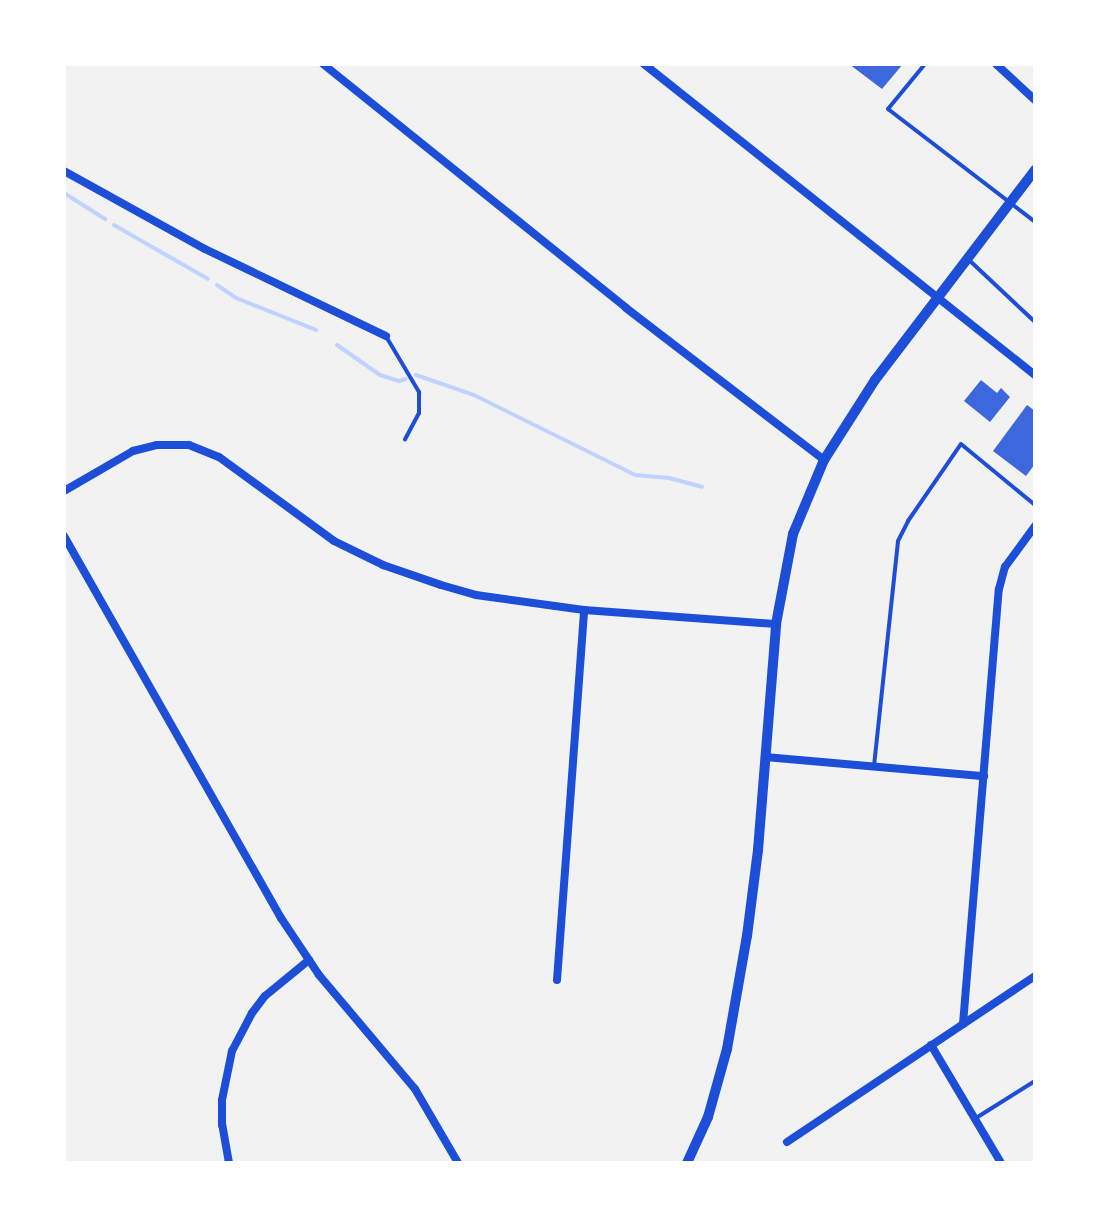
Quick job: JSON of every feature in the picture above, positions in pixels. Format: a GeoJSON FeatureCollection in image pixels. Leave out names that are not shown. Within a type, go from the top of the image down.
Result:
{"type":"FeatureCollection","features":[{"type":"Feature","properties":{"kind":"street"},"geometry":{"type":"LineString","coordinates":[[323,64],[626,308],[824,460]]}},
{"type":"Feature","properties":{"kind":"street"},"geometry":{"type":"LineString","coordinates":[[644,64],[1033,370]]}},
{"type":"Feature","properties":{"kind":"street"},"geometry":{"type":"LineString","coordinates":[[996,64],[1035,100]]}},
{"type":"Feature","properties":{"kind":"street"},"geometry":{"type":"LineString","coordinates":[[687,1163],[708,1117],[727,1049],[747,936],[776,624],[793,534],[824,460],[875,380],[1035,170]]}},
{"type":"Feature","properties":{"kind":"street"},"geometry":{"type":"LineString","coordinates":[[64,171],[205,249],[386,336]]}},
{"type":"Feature","properties":{"kind":"street"},"geometry":{"type":"LineString","coordinates":[[64,491],[133,451],[157,445],[189,445],[219,457],[334,541],[383,565],[476,595],[584,610],[776,624]]}},
{"type":"Feature","properties":{"kind":"street"},"geometry":{"type":"LineString","coordinates":[[963,1024],[999,589],[1005,567],[1035,526]]}},
{"type":"Feature","properties":{"kind":"street"},"geometry":{"type":"LineString","coordinates":[[64,536],[281,918],[309,960],[415,1089],[458,1163]]}},
{"type":"Feature","properties":{"kind":"street"},"geometry":{"type":"LineString","coordinates":[[557,980],[584,610]]}},
{"type":"Feature","properties":{"kind":"street"},"geometry":{"type":"LineString","coordinates":[[765,757],[984,776]]}},
{"type":"Feature","properties":{"kind":"street"},"geometry":{"type":"LineString","coordinates":[[229,1163],[222,1125],[222,1100],[232,1051],[265,996],[309,960]]}},
{"type":"Feature","properties":{"kind":"street"},"geometry":{"type":"LineString","coordinates":[[787,1142],[1035,976]]}},
{"type":"Feature","properties":{"kind":"street"},"geometry":{"type":"LineString","coordinates":[[931,1045],[1001,1163]]}},
{"type":"Feature","properties":{"kind":"lane"},"geometry":{"type":"LineString","coordinates":[[925,64],[888,109],[1035,222]]}},
{"type":"Feature","properties":{"kind":"lane"},"geometry":{"type":"LineString","coordinates":[[969,260],[1035,322]]}},
{"type":"Feature","properties":{"kind":"lane"},"geometry":{"type":"LineString","coordinates":[[386,336],[419,392],[419,413],[405,439]]}},
{"type":"Feature","properties":{"kind":"lane"},"geometry":{"type":"LineString","coordinates":[[874,766],[898,541],[908,521],[961,444],[1035,505]]}},
{"type":"Feature","properties":{"kind":"lane"},"geometry":{"type":"LineString","coordinates":[[975,1118],[1035,1081]]}},
{"type":"Feature","properties":{"kind":"building"},"geometry":{"type":"Polygon","coordinates":[[[849,64],[903,64],[882,89],[849,64]]]}},
{"type":"Feature","properties":{"kind":"building"},"geometry":{"type":"Polygon","coordinates":[[[981,380],[997,393],[1001,388],[1010,397],[990,422],[964,401],[981,380]]]}},
{"type":"Feature","properties":{"kind":"building"},"geometry":{"type":"Polygon","coordinates":[[[1027,405],[1035,411],[1035,464],[1026,476],[993,451],[1027,405]]]}},
{"type":"Feature","properties":{"kind":"waterway"},"geometry":{"type":"LineString","coordinates":[[64,193],[105,219]]}},
{"type":"Feature","properties":{"kind":"waterway"},"geometry":{"type":"LineString","coordinates":[[114,225],[208,279]]}},
{"type":"Feature","properties":{"kind":"waterway"},"geometry":{"type":"LineString","coordinates":[[217,285],[236,298],[316,330]]}},
{"type":"Feature","properties":{"kind":"waterway"},"geometry":{"type":"LineString","coordinates":[[337,345],[380,375],[399,381],[406,379]]}},
{"type":"Feature","properties":{"kind":"waterway"},"geometry":{"type":"LineString","coordinates":[[416,375],[474,395],[635,475],[669,478],[702,487]]}}]}
